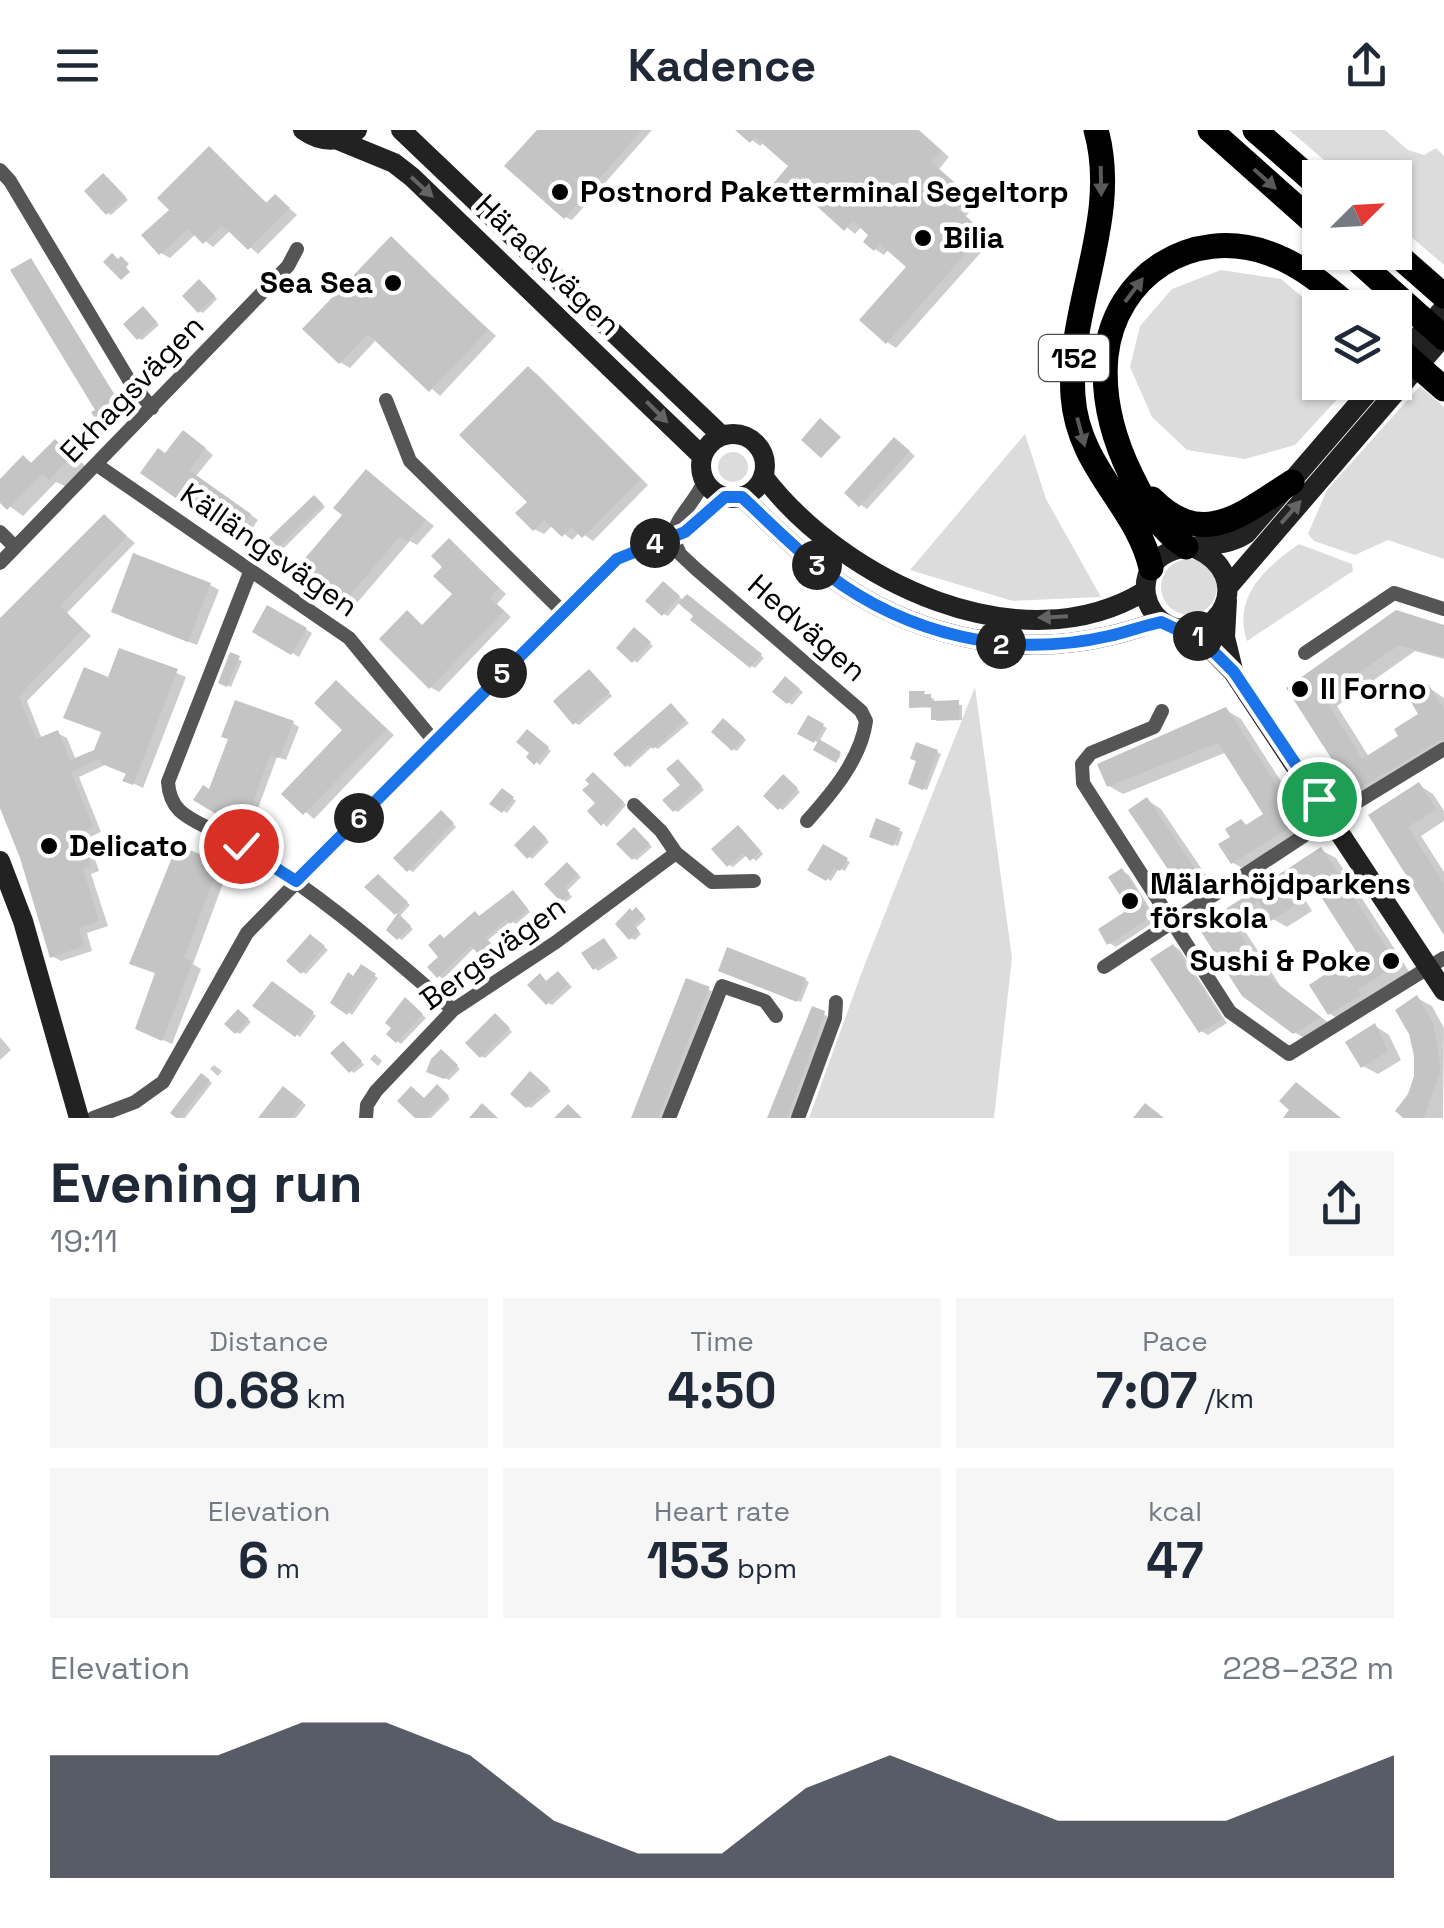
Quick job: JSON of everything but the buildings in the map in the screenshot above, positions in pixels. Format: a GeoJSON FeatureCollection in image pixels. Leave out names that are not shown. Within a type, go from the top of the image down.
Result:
{"type":"FeatureCollection","features":[{"type":"Feature","properties":{"kind":"highway","name":"152"},"geometry":{"type":"LineString","coordinates":[[1096,130],[1102,190],[1074,348],[1073,398],[1091,462],[1148,552],[1148,580]]}},
{"type":"Feature","properties":{"kind":"highway"},"geometry":{"type":"LineString","coordinates":[[1210,130],[1302,212]]}},
{"type":"Feature","properties":{"kind":"highway"},"geometry":{"type":"LineString","coordinates":[[1255,130],[1302,171]]}},
{"type":"Feature","properties":{"kind":"highway"},"geometry":{"type":"LineString","coordinates":[[1190,548],[1153,518],[1110,421],[1106,354],[1115,317],[1149,271],[1172,256],[1221,244],[1248,247],[1303,268],[1329,290]]}},
{"type":"Feature","properties":{"kind":"highway"},"geometry":{"type":"LineString","coordinates":[[1412,267],[1444,293]]}},
{"type":"Feature","properties":{"kind":"highway"},"geometry":{"type":"LineString","coordinates":[[1368,270],[1444,337]]}},
{"type":"Feature","properties":{"kind":"highway"},"geometry":{"type":"LineString","coordinates":[[1412,361],[1444,389]]}},
{"type":"Feature","properties":{"kind":"highway"},"geometry":{"type":"LineString","coordinates":[[1134,481],[1168,515],[1190,524],[1218,525],[1241,516],[1292,482]]}},
{"type":"Feature","properties":{"kind":"main road","name":"Häradsvägen"},"geometry":{"type":"LineString","coordinates":[[304,130],[323,140],[348,135],[412,177],[702,456]]}},
{"type":"Feature","properties":{"kind":"main road","name":"Häradsvägen"},"geometry":{"type":"LineString","coordinates":[[401,130],[722,436]]}},
{"type":"Feature","properties":{"kind":"main road"},"geometry":{"type":"LineString","coordinates":[[1412,343],[1444,308]]}},
{"type":"Feature","properties":{"kind":"main road"},"geometry":{"type":"LineString","coordinates":[[1412,365],[1444,337]]}},
{"type":"Feature","properties":{"kind":"main road"},"geometry":{"type":"LineString","coordinates":[[764,476],[778,496],[844,552],[912,593],[952,608],[994,616],[1048,618],[1100,613],[1119,607],[1148,580],[1166,554],[1233,542],[1246,534],[1373,400]]}},
{"type":"Feature","properties":{"kind":"main road"},"geometry":{"type":"LineString","coordinates":[[1148,580],[1148,606],[1161,622],[1176,629],[1192,630],[1207,625],[1220,613],[1228,592],[1376,400]]}},
{"type":"Feature","properties":{"kind":"main road"},"geometry":{"type":"LineString","coordinates":[[734,497],[757,487],[764,476],[765,463],[758,446],[745,436],[722,436],[711,442],[702,456],[704,481],[734,497],[828,575],[896,616],[946,633],[996,644],[1047,644],[1108,637],[1161,622]]}},
{"type":"Feature","properties":{"kind":"main road"},"geometry":{"type":"LineString","coordinates":[[1190,548],[1211,555],[1222,566],[1228,592],[1226,638],[1234,672]]}},
{"type":"Feature","properties":{"kind":"main road"},"geometry":{"type":"LineString","coordinates":[[1192,630],[1234,672],[1332,818],[1437,962],[1444,992]]}},
{"type":"Feature","properties":{"kind":"main road"},"geometry":{"type":"LineString","coordinates":[[0,861],[23,921],[79,1118]]}},
{"type":"Feature","properties":{"kind":"street"},"geometry":{"type":"LineString","coordinates":[[0,170],[129,380],[152,408]]}},
{"type":"Feature","properties":{"kind":"street","name":"Ekhagsvägen"},"geometry":{"type":"LineString","coordinates":[[0,562],[288,266],[297,249]]}},
{"type":"Feature","properties":{"kind":"street"},"geometry":{"type":"LineString","coordinates":[[386,400],[410,461],[562,612]]}},
{"type":"Feature","properties":{"kind":"street","name":"Källängsvägen"},"geometry":{"type":"LineString","coordinates":[[98,465],[349,638],[434,741]]}},
{"type":"Feature","properties":{"kind":"street"},"geometry":{"type":"LineString","coordinates":[[672,536],[676,522],[704,481]]}},
{"type":"Feature","properties":{"kind":"street"},"geometry":{"type":"LineString","coordinates":[[93,1118],[135,1102],[163,1082],[236,949],[296,881],[562,612],[617,559],[685,532],[734,497]]}},
{"type":"Feature","properties":{"kind":"street"},"geometry":{"type":"LineString","coordinates":[[0,532],[15,547]]}},
{"type":"Feature","properties":{"kind":"street","name":"Hedvägen"},"geometry":{"type":"LineString","coordinates":[[672,536],[680,554],[861,711],[866,721],[858,747],[838,782],[807,821]]}},
{"type":"Feature","properties":{"kind":"street"},"geometry":{"type":"LineString","coordinates":[[250,572],[168,782],[169,798],[179,811],[296,881],[453,1010]]}},
{"type":"Feature","properties":{"kind":"street"},"geometry":{"type":"LineString","coordinates":[[1305,653],[1394,593],[1444,609]]}},
{"type":"Feature","properties":{"kind":"street"},"geometry":{"type":"LineString","coordinates":[[1162,711],[1154,727],[1091,754],[1082,764],[1083,783],[1230,1012],[1289,1054],[1437,962]]}},
{"type":"Feature","properties":{"kind":"street"},"geometry":{"type":"LineString","coordinates":[[1104,967],[1444,750]]}},
{"type":"Feature","properties":{"kind":"street"},"geometry":{"type":"LineString","coordinates":[[634,805],[661,831],[676,853],[712,882],[754,881]]}},
{"type":"Feature","properties":{"kind":"street","name":"Bergsvägen"},"geometry":{"type":"LineString","coordinates":[[366,1118],[367,1105],[376,1091],[453,1010],[556,942],[676,853]]}},
{"type":"Feature","properties":{"kind":"street"},"geometry":{"type":"LineString","coordinates":[[669,1118],[722,986],[765,1001],[776,1016]]}},
{"type":"Feature","properties":{"kind":"street"},"geometry":{"type":"LineString","coordinates":[[798,1118],[835,1018],[836,1002]]}},
{"type":"Feature","properties":{"kind":"shaded area"},"geometry":{"type":"Polygon","coordinates":[[[1289,130],[1385,130],[1408,150],[1424,155],[1436,148],[1444,156],[1444,265],[1412,238],[1412,160],[1324,160],[1289,130]]]}},
{"type":"Feature","properties":{"kind":"shaded area"},"geometry":{"type":"Polygon","coordinates":[[[1221,270],[1281,279],[1302,297],[1302,400],[1336,400],[1295,445],[1245,459],[1187,450],[1152,417],[1130,367],[1140,326],[1172,289],[1221,270]]]}},
{"type":"Feature","properties":{"kind":"shaded area"},"geometry":{"type":"Polygon","coordinates":[[[1420,386],[1444,407],[1444,559],[1388,540],[1355,555],[1314,541],[1308,534],[1327,490],[1407,400],[1412,400],[1420,386]]]}},
{"type":"Feature","properties":{"kind":"shaded area"},"geometry":{"type":"Polygon","coordinates":[[[1025,434],[1046,499],[1101,597],[1013,601],[910,570],[1025,434]]]}},
{"type":"Feature","properties":{"kind":"shaded area"},"geometry":{"type":"Polygon","coordinates":[[[733,452],[744,456],[748,467],[744,478],[733,482],[722,478],[718,467],[722,456],[733,452]]]}},
{"type":"Feature","properties":{"kind":"shaded area"},"geometry":{"type":"Polygon","coordinates":[[[1299,544],[1352,564],[1353,571],[1247,641],[1244,611],[1248,597],[1264,573],[1299,544]]]}},
{"type":"Feature","properties":{"kind":"shaded area"},"geometry":{"type":"Polygon","coordinates":[[[1189,559],[1209,567],[1217,587],[1209,607],[1189,615],[1169,607],[1161,587],[1169,567],[1189,559]]]}},
{"type":"Feature","properties":{"kind":"shaded area"},"geometry":{"type":"Polygon","coordinates":[[[975,687],[1012,958],[994,1118],[809,1118],[863,969],[975,687]]]}},
{"type":"Feature","properties":{"kind":"place","name":"Postnord Paketterminal Segeltorp"},"geometry":{"type":"Point","coordinates":[560,192]}},
{"type":"Feature","properties":{"kind":"place","name":"Bilia"},"geometry":{"type":"Point","coordinates":[923,238]}},
{"type":"Feature","properties":{"kind":"place","name":"Sea Sea"},"geometry":{"type":"Point","coordinates":[393,283]}},
{"type":"Feature","properties":{"kind":"place","name":"Il Forno"},"geometry":{"type":"Point","coordinates":[1300,689]}},
{"type":"Feature","properties":{"kind":"place","name":"Delicato"},"geometry":{"type":"Point","coordinates":[49,846]}},
{"type":"Feature","properties":{"kind":"place","name":"Mälarhöjdparkens förskola"},"geometry":{"type":"Point","coordinates":[1130,901]}},
{"type":"Feature","properties":{"kind":"place","name":"Sushi & Poke"},"geometry":{"type":"Point","coordinates":[1391,961]}},
{"type":"Feature","properties":{"kind":"route"},"geometry":{"type":"LineString","coordinates":[[241,846],[296,881],[617,559],[685,532],[725,497],[742,497],[828,575],[896,616],[946,633],[996,644],[1047,644],[1108,637],[1161,622],[1176,629],[1192,630],[1234,672],[1319,799]]}}]}
